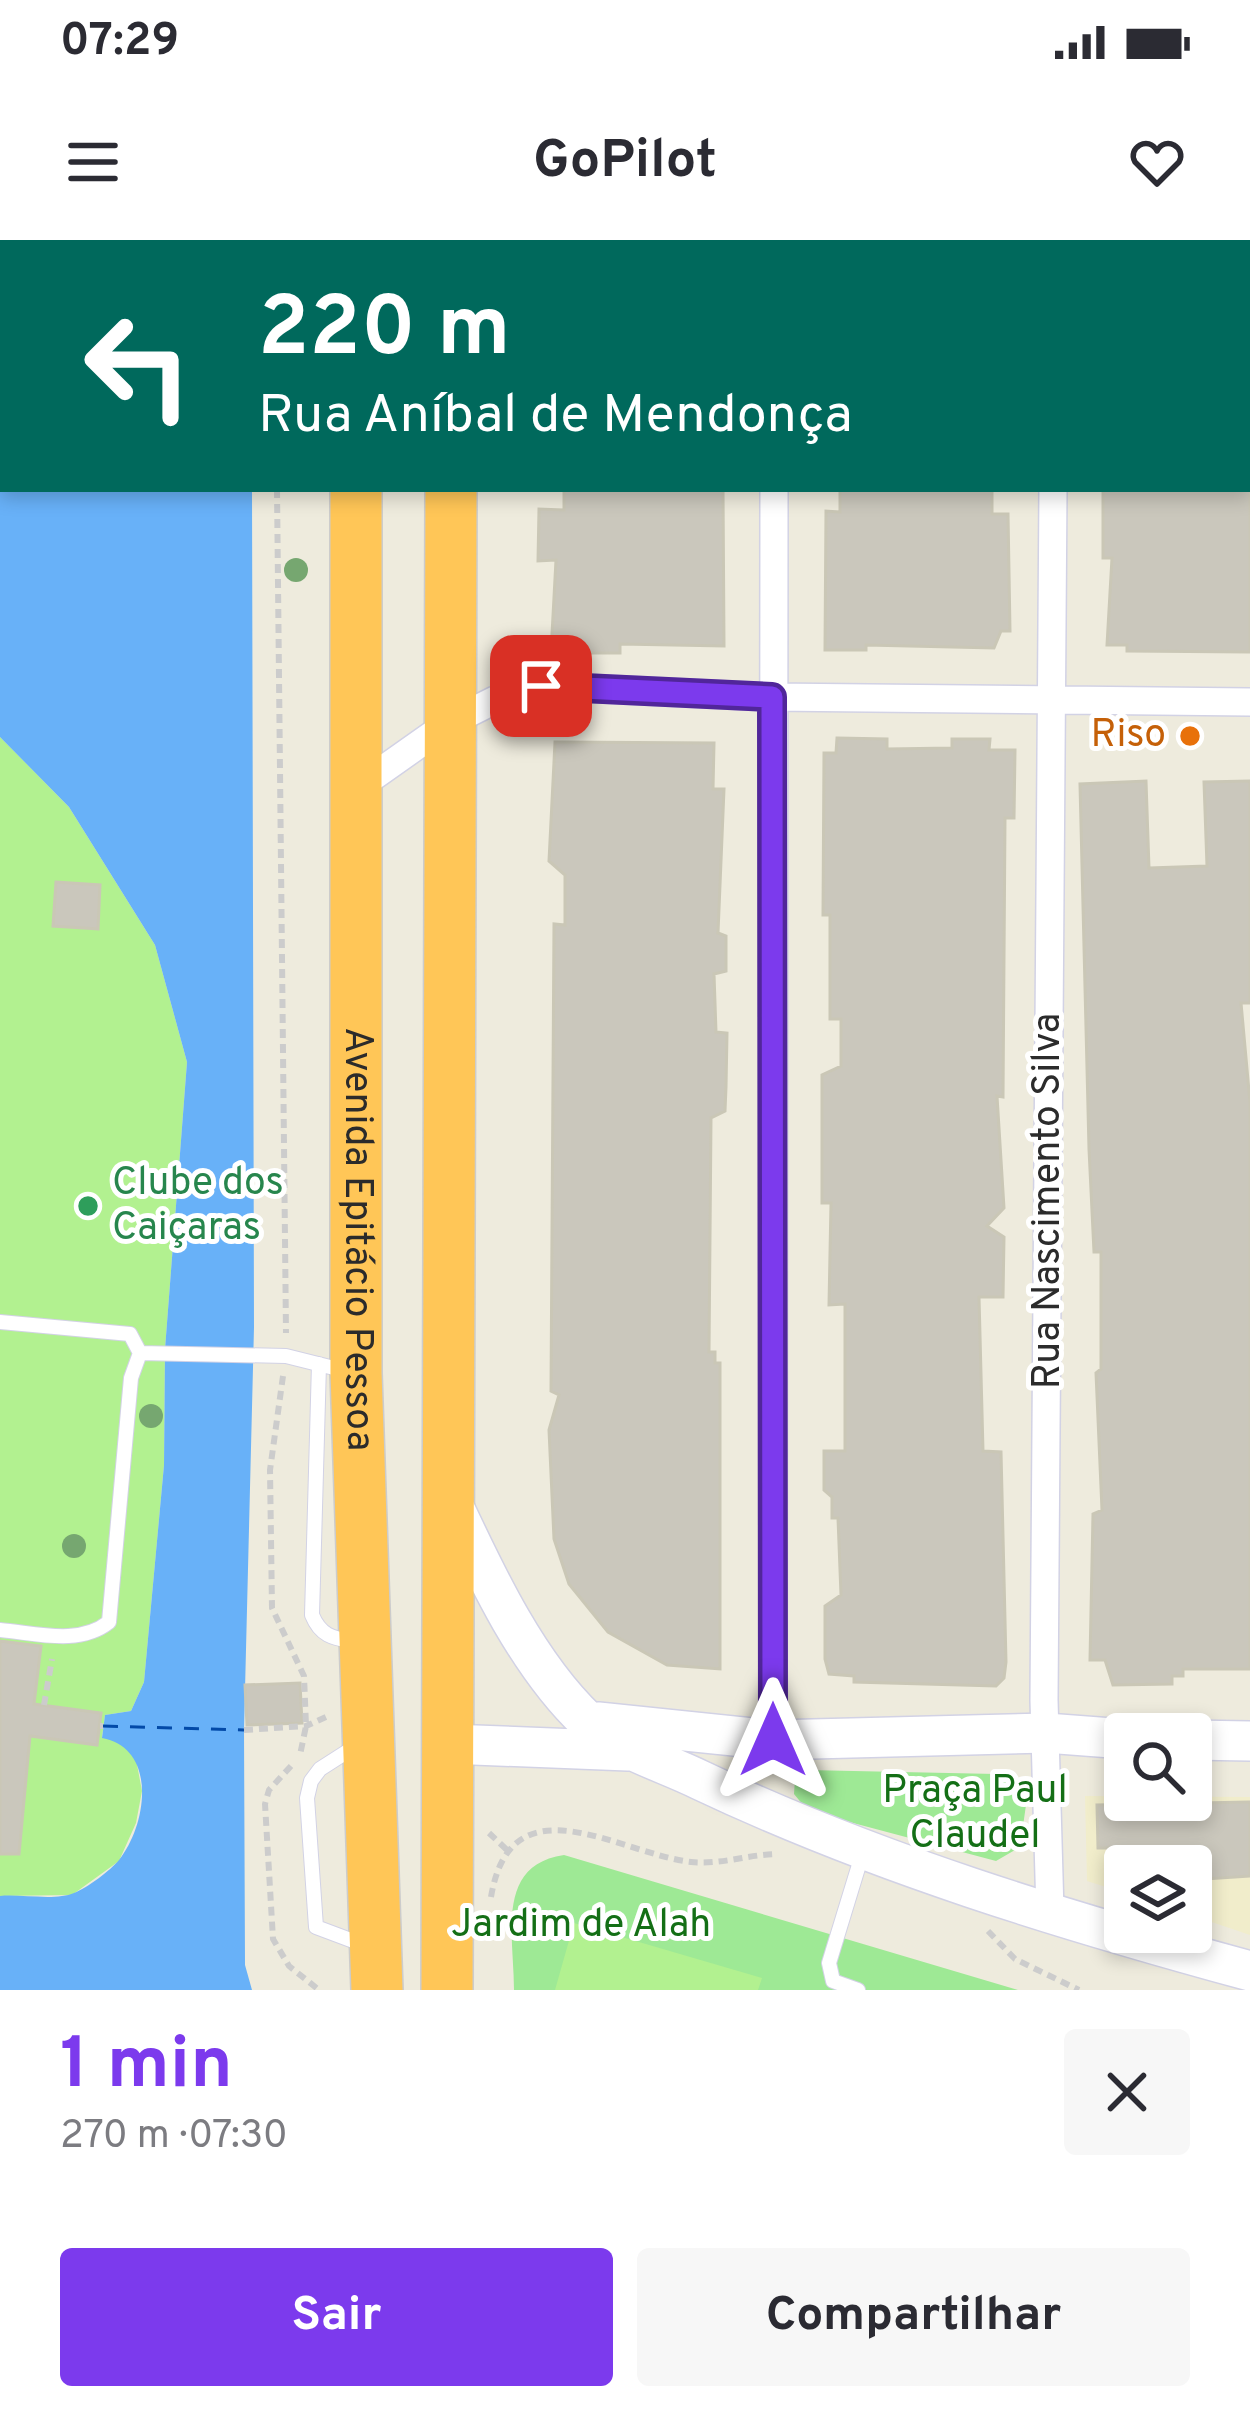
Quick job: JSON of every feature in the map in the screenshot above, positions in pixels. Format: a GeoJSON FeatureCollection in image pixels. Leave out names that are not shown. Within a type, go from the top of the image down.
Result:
{"type":"FeatureCollection","features":[{"type":"Feature","properties":{"kind":"highway","name":"Avenida Epitácio Pessoa"},"geometry":{"type":"LineString","coordinates":[[356,492],[357,788],[338,1369],[364,1644],[376,1969]]}},
{"type":"Feature","properties":{"kind":"highway"},"geometry":{"type":"LineString","coordinates":[[448,1990],[451,492]]}},
{"type":"Feature","properties":{"kind":"highway"},"geometry":{"type":"LineString","coordinates":[[372,1794],[427,1750],[449,1744]]}},
{"type":"Feature","properties":{"kind":"main road"},"geometry":{"type":"LineString","coordinates":[[448,1494],[505,1607],[587,1721],[748,1805],[863,1850],[1250,1971]]}},
{"type":"Feature","properties":{"kind":"main road"},"geometry":{"type":"LineString","coordinates":[[587,1721],[773,1740],[1046,1733],[1104,1737]]}},
{"type":"Feature","properties":{"kind":"main road"},"geometry":{"type":"LineString","coordinates":[[748,1805],[750,1775],[773,1740]]}},
{"type":"Feature","properties":{"kind":"main road"},"geometry":{"type":"LineString","coordinates":[[1212,1740],[1250,1741]]}},
{"type":"Feature","properties":{"kind":"main road"},"geometry":{"type":"LineString","coordinates":[[449,1744],[640,1752]]}},
{"type":"Feature","properties":{"kind":"street"},"geometry":{"type":"LineString","coordinates":[[773,1740],[774,492]]}},
{"type":"Feature","properties":{"kind":"street","name":"Rua Nascimento Silva"},"geometry":{"type":"LineString","coordinates":[[1050,1912],[1046,1733],[1053,492]]}},
{"type":"Feature","properties":{"kind":"street"},"geometry":{"type":"LineString","coordinates":[[357,788],[449,723],[495,700],[541,686],[772,697],[1250,702]]}},
{"type":"Feature","properties":{"kind":"lane"},"geometry":{"type":"LineString","coordinates":[[0,1322],[130,1334],[144,1351],[286,1356],[338,1369]]}},
{"type":"Feature","properties":{"kind":"lane"},"geometry":{"type":"LineString","coordinates":[[0,1630],[67,1636],[94,1634],[109,1622],[131,1378],[144,1351]]}},
{"type":"Feature","properties":{"kind":"lane"},"geometry":{"type":"LineString","coordinates":[[367,1719],[320,1768],[307,1798],[316,1927],[376,1969]]}},
{"type":"Feature","properties":{"kind":"lane"},"geometry":{"type":"LineString","coordinates":[[858,1990],[833,1981],[829,1964],[863,1850]]}},
{"type":"Feature","properties":{"kind":"path"},"geometry":{"type":"LineString","coordinates":[[277,492],[286,1356],[271,1470],[272,1608],[304,1676],[307,1726],[299,1757],[269,1790],[266,1804],[274,1940],[289,1966],[319,1990]]}},
{"type":"Feature","properties":{"kind":"path"},"geometry":{"type":"LineString","coordinates":[[44,1705],[54,1652],[67,1636]]}},
{"type":"Feature","properties":{"kind":"path"},"geometry":{"type":"LineString","coordinates":[[244,1730],[367,1719]]}},
{"type":"Feature","properties":{"kind":"path"},"geometry":{"type":"LineString","coordinates":[[490,1899],[495,1870],[508,1850],[526,1838],[567,1827],[687,1862],[774,1853],[794,1859]]}},
{"type":"Feature","properties":{"kind":"path"},"geometry":{"type":"LineString","coordinates":[[984,1927],[1015,1960],[1078,1990]]}},
{"type":"Feature","properties":{"kind":"shaded area"},"geometry":{"type":"Polygon","coordinates":[[[1085,1796],[1104,1796],[1104,1821],[1212,1821],[1212,1797],[1250,1797],[1250,1935],[1212,1922],[1212,1845],[1104,1845],[1104,1886],[1087,1881],[1085,1796]]]}},
{"type":"Feature","properties":{"kind":"green space","name":"Clube dos Caiçaras"},"geometry":{"type":"Polygon","coordinates":[[[0,737],[69,807],[155,945],[187,1062],[165,1349],[164,1465],[144,1682],[131,1711],[105,1715],[102,1737],[119,1741],[135,1754],[142,1791],[136,1823],[119,1861],[72,1895],[0,1896],[0,737]]]}},
{"type":"Feature","properties":{"kind":"green space","name":"Praça Paul Claudel"},"geometry":{"type":"Polygon","coordinates":[[[806,1770],[996,1774],[1028,1791],[1020,1847],[996,1861],[808,1811],[794,1794],[795,1779],[806,1770]]]}},
{"type":"Feature","properties":{"kind":"green space","name":"Jardim de Alah"},"geometry":{"type":"Polygon","coordinates":[[[564,1855],[1018,1990],[514,1990],[512,1926],[518,1888],[542,1861],[564,1855]]]}},
{"type":"Feature","properties":{"kind":"green space"},"geometry":{"type":"Polygon","coordinates":[[[574,1923],[762,1978],[758,1990],[555,1990],[574,1923]]]}},
{"type":"Feature","properties":{"kind":"water"},"geometry":{"type":"Polygon","coordinates":[[[0,492],[252,492],[254,1327],[244,1730],[245,1965],[252,1990],[0,1990],[0,1896],[58,1897],[85,1887],[119,1860],[141,1808],[139,1771],[132,1756],[102,1738],[105,1715],[131,1711],[144,1682],[164,1465],[165,1349],[187,1062],[155,945],[69,807],[0,737],[0,492]]]}},
{"type":"Feature","properties":{"kind":"building"},"geometry":{"type":"Polygon","coordinates":[[[564,492],[723,492],[724,646],[620,644],[620,653],[551,653],[556,560],[538,561],[539,509],[564,510],[564,492]]]}},
{"type":"Feature","properties":{"kind":"building"},"geometry":{"type":"Polygon","coordinates":[[[840,492],[992,492],[992,514],[1008,514],[1010,631],[1001,631],[994,648],[866,645],[866,650],[825,650],[826,511],[840,512],[840,492]]]}},
{"type":"Feature","properties":{"kind":"building"},"geometry":{"type":"Polygon","coordinates":[[[1103,492],[1250,492],[1250,652],[1127,651],[1127,645],[1107,645],[1112,558],[1103,558],[1103,492]]]}},
{"type":"Feature","properties":{"kind":"building"},"geometry":{"type":"Polygon","coordinates":[[[837,738],[887,739],[887,749],[952,748],[952,739],[990,739],[989,750],[1015,750],[1014,818],[1005,818],[1003,1097],[997,1096],[1004,1208],[987,1226],[1004,1237],[1003,1297],[979,1297],[983,1451],[1001,1452],[1006,1662],[1004,1678],[996,1686],[854,1682],[854,1676],[829,1674],[825,1659],[825,1606],[841,1595],[838,1518],[832,1518],[832,1497],[824,1490],[824,1451],[845,1451],[845,1304],[829,1305],[831,1203],[822,1203],[822,1075],[841,1066],[841,1019],[830,1019],[830,915],[823,915],[824,753],[836,753],[837,738]]]}},
{"type":"Feature","properties":{"kind":"building"},"geometry":{"type":"Polygon","coordinates":[[[555,742],[714,743],[713,789],[724,789],[718,933],[726,936],[726,971],[714,974],[716,1032],[727,1033],[726,1087],[725,1111],[711,1118],[709,1352],[715,1352],[715,1363],[720,1363],[720,1669],[667,1665],[608,1632],[569,1584],[554,1539],[549,1430],[559,1395],[551,1391],[554,924],[565,925],[565,875],[549,861],[555,742]]]}},
{"type":"Feature","properties":{"kind":"building"},"geometry":{"type":"Polygon","coordinates":[[[1146,781],[1149,868],[1207,866],[1204,782],[1250,781],[1250,1003],[1241,1003],[1250,1102],[1250,1669],[1183,1669],[1183,1676],[1172,1676],[1172,1684],[1113,1685],[1105,1660],[1090,1660],[1093,1514],[1102,1510],[1096,1373],[1101,1369],[1101,1252],[1094,1252],[1089,1149],[1080,784],[1146,781]]]}},
{"type":"Feature","properties":{"kind":"building"},"geometry":{"type":"Polygon","coordinates":[[[56,882],[100,885],[98,929],[53,926],[56,882]]]}},
{"type":"Feature","properties":{"kind":"building"},"geometry":{"type":"Polygon","coordinates":[[[0,1641],[41,1646],[34,1704],[101,1713],[97,1745],[30,1736],[19,1854],[0,1854],[0,1641]]]}},
{"type":"Feature","properties":{"kind":"building"},"geometry":{"type":"Polygon","coordinates":[[[300,1683],[302,1723],[247,1725],[245,1685],[300,1683]]]}},
{"type":"Feature","properties":{"kind":"building"},"geometry":{"type":"Polygon","coordinates":[[[1250,1802],[1250,1876],[1212,1879],[1212,1845],[1098,1848],[1097,1805],[1104,1805],[1104,1821],[1212,1821],[1212,1803],[1250,1802]]]}},
{"type":"Feature","properties":{"kind":"ferry route"},"geometry":{"type":"LineString","coordinates":[[103,1726],[244,1730]]}},
{"type":"Feature","properties":{"kind":"place","name":"Riso"},"geometry":{"type":"Point","coordinates":[1190,736]}},
{"type":"Feature","properties":{"kind":"place","name":"Clube dos Caiçaras"},"geometry":{"type":"Point","coordinates":[88,1206]}},
{"type":"Feature","properties":{"kind":"route"},"geometry":{"type":"LineString","coordinates":[[541,686],[772,697],[773,1740]]}}]}
